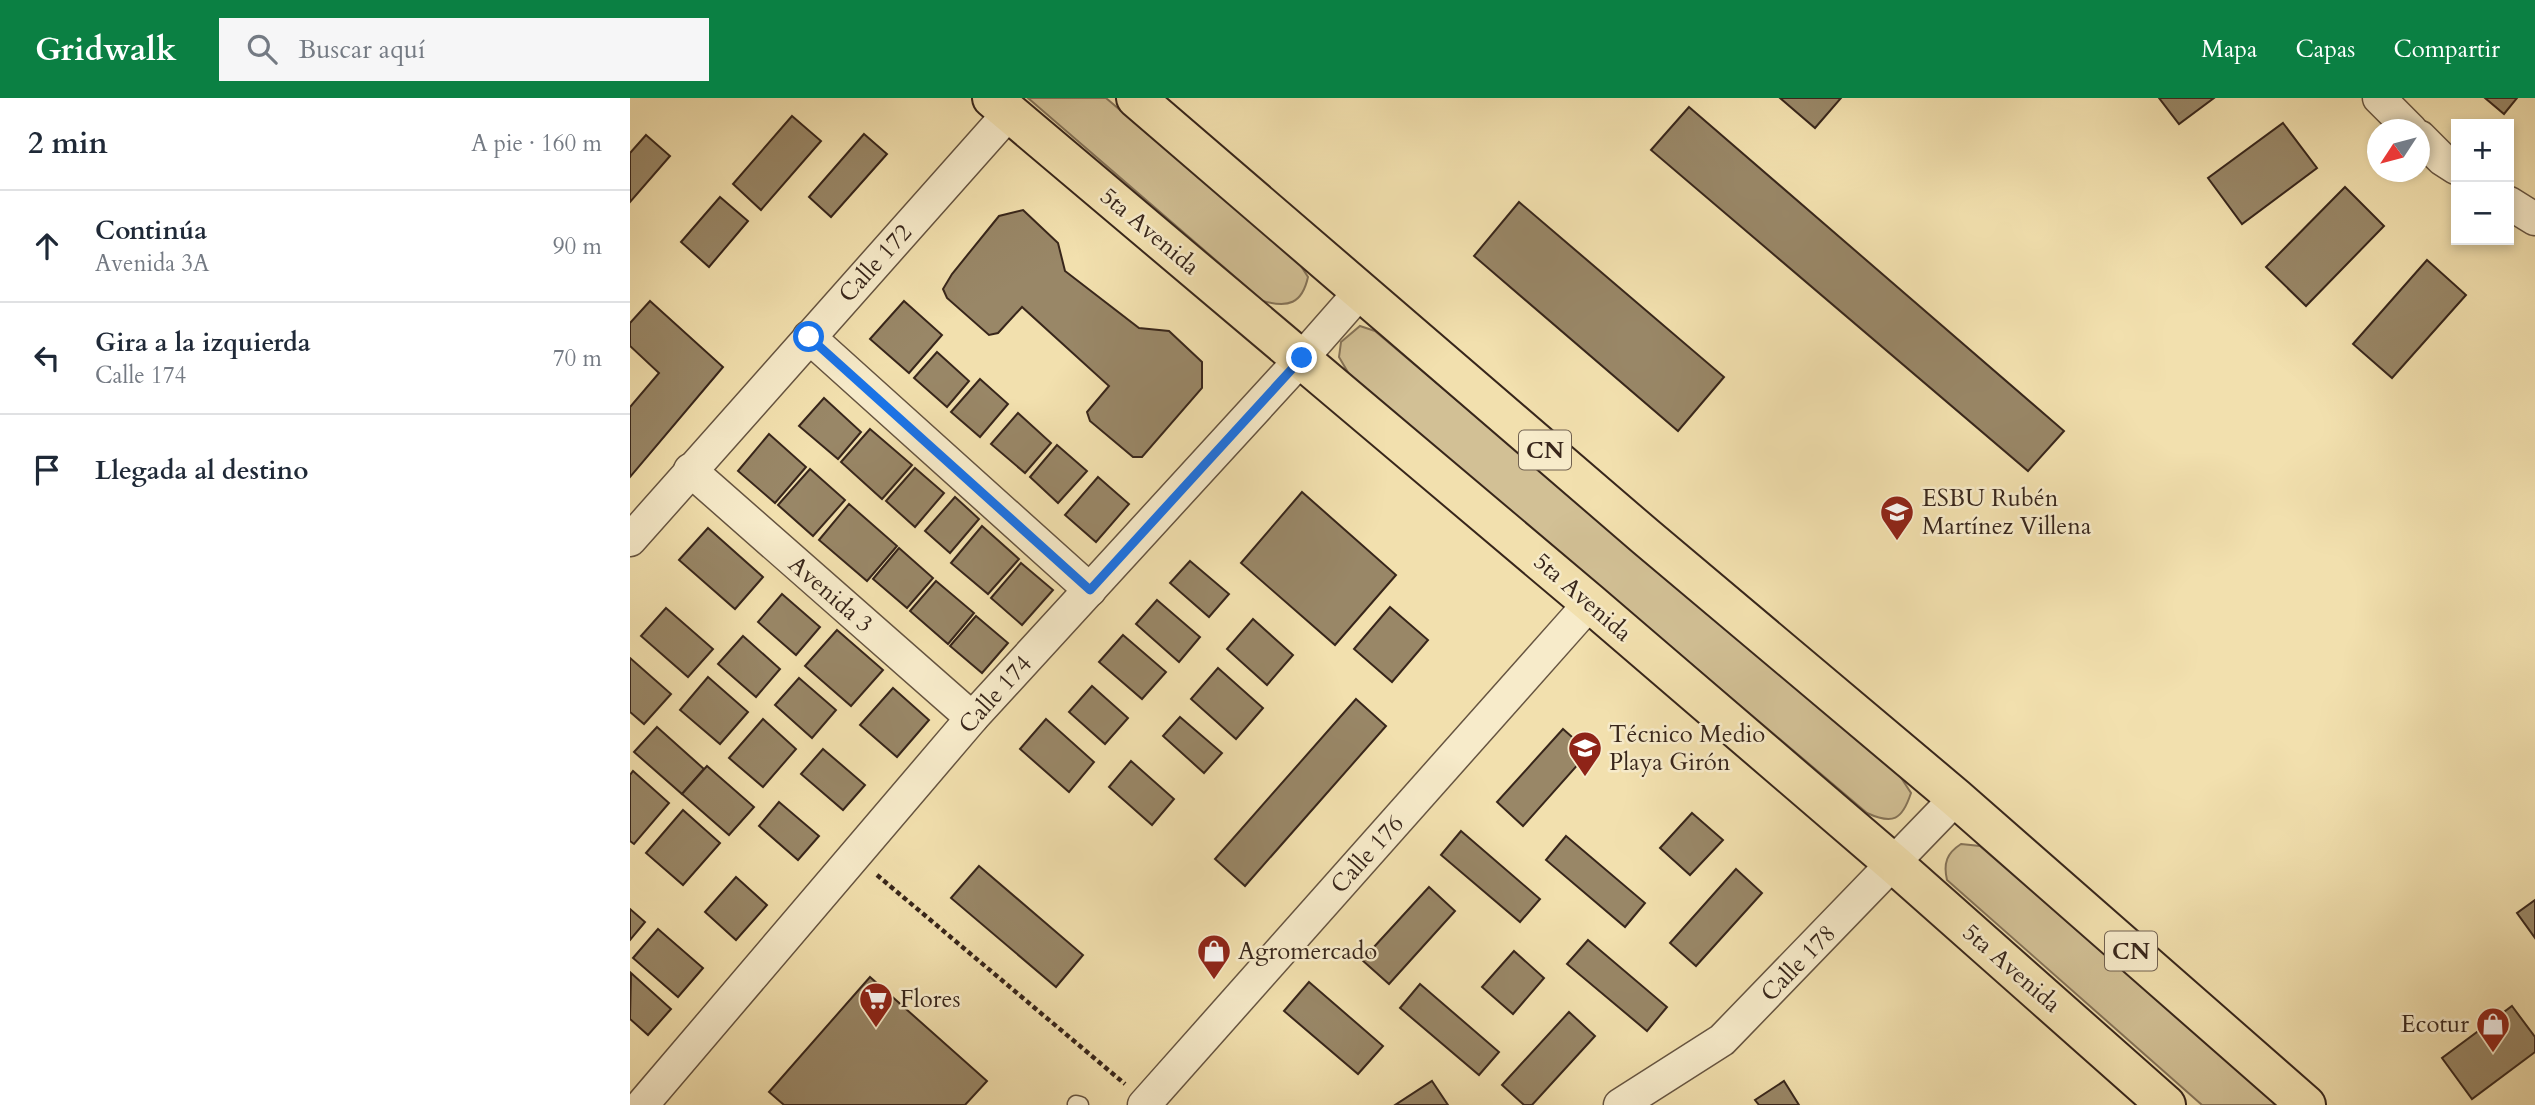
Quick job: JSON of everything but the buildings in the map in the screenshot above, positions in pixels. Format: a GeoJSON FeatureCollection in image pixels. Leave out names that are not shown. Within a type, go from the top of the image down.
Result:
{"type":"FeatureCollection","features":[{"type":"Feature","properties":{"kind":"highway","name":"CN"},"geometry":{"type":"LineString","coordinates":[[1136,98],[1360,292],[1956,798],[2306,1105]]}},
{"type":"Feature","properties":{"kind":"highway","name":"5ta Avenida"},"geometry":{"type":"LineString","coordinates":[[1000,105],[1590,603],[1894,864],[2166,1105]]}},
{"type":"Feature","properties":{"kind":"street"},"geometry":{"type":"LineString","coordinates":[[2379,98],[2401,119]]}},
{"type":"Feature","properties":{"kind":"street","name":"Calle 172"},"geometry":{"type":"LineString","coordinates":[[630,540],[809,337],[1000,105]]}},
{"type":"Feature","properties":{"kind":"street"},"geometry":{"type":"LineString","coordinates":[[2430,147],[2451,165]]}},
{"type":"Feature","properties":{"kind":"street"},"geometry":{"type":"LineString","coordinates":[[2514,206],[2535,219]]}},
{"type":"Feature","properties":{"kind":"street","name":"Calle 174"},"geometry":{"type":"LineString","coordinates":[[642,1105],[972,718],[1360,292]]}},
{"type":"Feature","properties":{"kind":"street"},"geometry":{"type":"LineString","coordinates":[[809,337],[1090,590]]}},
{"type":"Feature","properties":{"kind":"street","name":"Avenida 3"},"geometry":{"type":"LineString","coordinates":[[690,470],[972,718]]}},
{"type":"Feature","properties":{"kind":"street","name":"Calle 176"},"geometry":{"type":"LineString","coordinates":[[1146,1104],[1590,603]]}},
{"type":"Feature","properties":{"kind":"street","name":"Calle 178"},"geometry":{"type":"LineString","coordinates":[[1620,1105],[1722,1041],[1956,798]]}},
{"type":"Feature","properties":{"kind":"path"},"geometry":{"type":"LineString","coordinates":[[855,856],[1146,1104]]}},
{"type":"Feature","properties":{"kind":"shaded area"},"geometry":{"type":"Polygon","coordinates":[[[1028,98],[1106,98],[1299,263],[1308,277],[1302,293],[1287,304],[1263,301],[1028,98]]]}},
{"type":"Feature","properties":{"kind":"shaded area"},"geometry":{"type":"Polygon","coordinates":[[[1360,326],[1375,331],[1898,773],[1911,793],[1900,814],[1895,818],[1884,819],[1867,813],[1349,374],[1339,357],[1341,342],[1360,326]]]}},
{"type":"Feature","properties":{"kind":"shaded area"},"geometry":{"type":"Polygon","coordinates":[[[1961,844],[1980,846],[2278,1105],[2202,1105],[1947,880],[1947,859],[1961,844]]]}},
{"type":"Feature","properties":{"kind":"place","name":"ESBU Rubén Martínez Villena"},"geometry":{"type":"Point","coordinates":[1897,542]}},
{"type":"Feature","properties":{"kind":"place","name":"Técnico Medio Playa Girón"},"geometry":{"type":"Point","coordinates":[1585,778]}},
{"type":"Feature","properties":{"kind":"place","name":"Agromercado"},"geometry":{"type":"Point","coordinates":[1214,981]}},
{"type":"Feature","properties":{"kind":"place","name":"Flores"},"geometry":{"type":"Point","coordinates":[876,1029]}},
{"type":"Feature","properties":{"kind":"place","name":"Ecotur"},"geometry":{"type":"Point","coordinates":[2493,1054]}},
{"type":"Feature","properties":{"kind":"route"},"geometry":{"type":"LineString","coordinates":[[809,337],[1090,590],[1302,358]]}}]}
